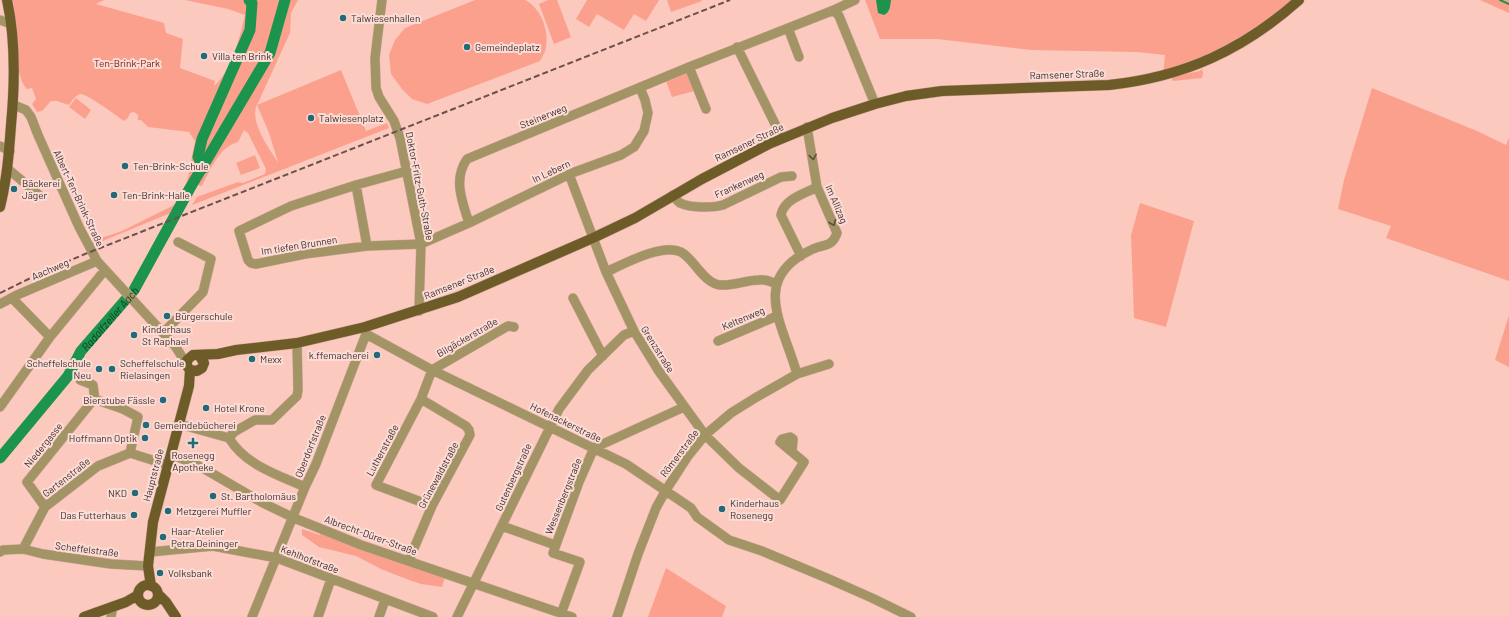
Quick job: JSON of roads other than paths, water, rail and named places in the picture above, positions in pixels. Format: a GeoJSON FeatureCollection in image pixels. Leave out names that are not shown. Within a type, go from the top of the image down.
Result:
{"type":"FeatureCollection","features":[{"type":"Feature","properties":{"kind":"main road"},"geometry":{"type":"LineString","coordinates":[[0,207],[8,169],[15,77],[11,24],[7,0]]}},
{"type":"Feature","properties":{"kind":"main road","name":"Ramsener Straße"},"geometry":{"type":"LineString","coordinates":[[194,364],[218,354],[236,350],[298,343],[366,331],[458,297],[635,218],[714,172],[782,138],[807,127],[875,104],[906,96],[942,91],[1109,85],[1128,83],[1162,76],[1207,61],[1231,49],[1259,32],[1278,18],[1298,0]]}},
{"type":"Feature","properties":{"kind":"main road","name":"Hauptstraße"},"geometry":{"type":"LineString","coordinates":[[143,592],[148,569],[153,522],[194,364]]}},
{"type":"Feature","properties":{"kind":"main road"},"geometry":{"type":"LineString","coordinates":[[84,617],[126,602],[143,592],[157,590],[157,599],[151,606],[146,606],[143,592]]}},
{"type":"Feature","properties":{"kind":"main road"},"geometry":{"type":"LineString","coordinates":[[157,599],[171,608],[176,617]]}},
{"type":"Feature","properties":{"kind":"street","name":"Doktor-Fritz-Guth-Straße"},"geometry":{"type":"LineString","coordinates":[[382,0],[375,58],[376,88],[379,97],[398,130],[421,244],[419,311]]}},
{"type":"Feature","properties":{"kind":"street","name":"Steinerweg"},"geometry":{"type":"LineString","coordinates":[[469,223],[461,194],[459,176],[461,167],[467,159],[689,67],[834,10],[855,0]]}},
{"type":"Feature","properties":{"kind":"street"},"geometry":{"type":"LineString","coordinates":[[834,10],[839,16],[875,104]]}},
{"type":"Feature","properties":{"kind":"street"},"geometry":{"type":"LineString","coordinates":[[0,20],[11,24]]}},
{"type":"Feature","properties":{"kind":"street"},"geometry":{"type":"LineString","coordinates":[[788,28],[799,57]]}},
{"type":"Feature","properties":{"kind":"street"},"geometry":{"type":"LineString","coordinates":[[737,48],[782,138]]}},
{"type":"Feature","properties":{"kind":"street"},"geometry":{"type":"LineString","coordinates":[[689,67],[706,110]]}},
{"type":"Feature","properties":{"kind":"street","name":"In Lebern"},"geometry":{"type":"LineString","coordinates":[[421,244],[469,223],[569,174],[622,155],[634,147],[644,131],[648,113],[640,88]]}},
{"type":"Feature","properties":{"kind":"street","name":"Albert-Ten-Brink-Straße"},"geometry":{"type":"LineString","coordinates":[[14,105],[26,110],[31,117],[79,227],[97,261],[175,346],[194,364]]}},
{"type":"Feature","properties":{"kind":"street","name":"Im Allizag"},"geometry":{"type":"LineString","coordinates":[[797,374],[778,316],[775,289],[784,271],[798,257],[814,248],[828,245],[834,240],[837,233],[817,187],[807,127]]}},
{"type":"Feature","properties":{"kind":"street"},"geometry":{"type":"LineString","coordinates":[[0,146],[10,151]]}},
{"type":"Feature","properties":{"kind":"street"},"geometry":{"type":"LineString","coordinates":[[8,169],[39,194]]}},
{"type":"Feature","properties":{"kind":"street","name":"Im tiefen Brunnen"},"geometry":{"type":"LineString","coordinates":[[407,172],[356,185],[291,206],[239,231],[248,260],[251,264],[305,254],[367,246],[421,244]]}},
{"type":"Feature","properties":{"kind":"street","name":"Grenzstraße"},"geometry":{"type":"LineString","coordinates":[[569,174],[606,272],[634,331],[658,370],[705,435],[739,468],[780,500],[804,462],[792,452]]}},
{"type":"Feature","properties":{"kind":"street","name":"Frankenweg"},"geometry":{"type":"LineString","coordinates":[[674,195],[680,203],[714,207],[723,205],[781,177],[792,176]]}},
{"type":"Feature","properties":{"kind":"street"},"geometry":{"type":"LineString","coordinates":[[356,185],[367,246]]}},
{"type":"Feature","properties":{"kind":"street"},"geometry":{"type":"LineString","coordinates":[[798,257],[781,215],[782,208],[794,198],[817,187]]}},
{"type":"Feature","properties":{"kind":"street"},"geometry":{"type":"LineString","coordinates":[[163,333],[203,292],[211,259],[178,242]]}},
{"type":"Feature","properties":{"kind":"street"},"geometry":{"type":"LineString","coordinates":[[606,272],[651,253],[673,250],[688,257],[702,274],[713,283],[719,285],[760,280],[777,284]]}},
{"type":"Feature","properties":{"kind":"street","name":"Aachweg"},"geometry":{"type":"LineString","coordinates":[[0,304],[97,261]]}},
{"type":"Feature","properties":{"kind":"street"},"geometry":{"type":"LineString","coordinates":[[2,401],[50,337],[105,270]]}},
{"type":"Feature","properties":{"kind":"street"},"geometry":{"type":"LineString","coordinates":[[12,298],[50,337]]}},
{"type":"Feature","properties":{"kind":"street"},"geometry":{"type":"LineString","coordinates":[[573,298],[603,356]]}},
{"type":"Feature","properties":{"kind":"street","name":"Keltenweg"},"geometry":{"type":"LineString","coordinates":[[718,341],[778,316]]}},
{"type":"Feature","properties":{"kind":"street","name":"Bilgäckerstraße"},"geometry":{"type":"LineString","coordinates":[[432,370],[508,326],[514,327]]}},
{"type":"Feature","properties":{"kind":"street","name":"Hofenackerstraße"},"geometry":{"type":"LineString","coordinates":[[366,331],[432,370],[626,464],[691,508],[702,522],[729,540],[762,551],[865,594],[911,617]]}},
{"type":"Feature","properties":{"kind":"street","name":"Oberdorfstraße"},"geometry":{"type":"LineString","coordinates":[[252,617],[294,518],[305,487],[316,464],[366,331]]}},
{"type":"Feature","properties":{"kind":"street","name":"Gutenbergstraße"},"geometry":{"type":"LineString","coordinates":[[457,617],[559,409],[588,370],[624,336],[634,331]]}},
{"type":"Feature","properties":{"kind":"street"},"geometry":{"type":"LineString","coordinates":[[229,438],[234,432],[255,420],[272,420],[296,399],[298,390],[298,343]]}},
{"type":"Feature","properties":{"kind":"street","name":"Römerstraße"},"geometry":{"type":"LineString","coordinates":[[617,617],[638,554],[656,508],[688,456],[705,435],[731,414],[755,398],[797,374],[829,364]]}},
{"type":"Feature","properties":{"kind":"street","name":"Lutherstraße"},"geometry":{"type":"LineString","coordinates":[[432,370],[421,399],[376,485],[432,506]]}},
{"type":"Feature","properties":{"kind":"street"},"geometry":{"type":"LineString","coordinates":[[80,380],[93,385],[95,400],[138,417],[130,454],[168,465]]}},
{"type":"Feature","properties":{"kind":"street","name":"Grünewaldstraße"},"geometry":{"type":"LineString","coordinates":[[409,560],[432,506],[470,435],[466,426],[421,399]]}},
{"type":"Feature","properties":{"kind":"street","name":"Niedergasse"},"geometry":{"type":"LineString","coordinates":[[45,507],[27,482],[95,400]]}},
{"type":"Feature","properties":{"kind":"street"},"geometry":{"type":"LineString","coordinates":[[594,448],[684,407]]}},
{"type":"Feature","properties":{"kind":"street"},"geometry":{"type":"LineString","coordinates":[[179,424],[229,438],[233,445],[254,464],[305,487]]}},
{"type":"Feature","properties":{"kind":"street","name":"Wessenbergstraße"},"geometry":{"type":"LineString","coordinates":[[502,526],[555,546],[579,482],[594,448]]}},
{"type":"Feature","properties":{"kind":"street","name":"Gartenstraße"},"geometry":{"type":"LineString","coordinates":[[24,549],[45,507],[98,466],[130,454]]}},
{"type":"Feature","properties":{"kind":"street","name":"Albrecht-Dürer-Straße"},"geometry":{"type":"LineString","coordinates":[[171,454],[200,467],[269,507],[294,518],[361,545],[409,560],[572,617]]}},
{"type":"Feature","properties":{"kind":"street","name":"Kehlhofstraße"},"geometry":{"type":"LineString","coordinates":[[150,552],[213,546],[277,558],[433,617]]}},
{"type":"Feature","properties":{"kind":"street"},"geometry":{"type":"LineString","coordinates":[[555,546],[553,553],[580,562],[561,614]]}},
{"type":"Feature","properties":{"kind":"street"},"geometry":{"type":"LineString","coordinates":[[0,552],[14,548],[24,549]]}},
{"type":"Feature","properties":{"kind":"street","name":"Scheffelstraße"},"geometry":{"type":"LineString","coordinates":[[24,549],[42,554],[148,569]]}},
{"type":"Feature","properties":{"kind":"street"},"geometry":{"type":"LineString","coordinates":[[318,617],[331,579]]}},
{"type":"Feature","properties":{"kind":"street"},"geometry":{"type":"LineString","coordinates":[[378,617],[385,600]]}},
{"type":"Feature","properties":{"kind":"street"},"geometry":{"type":"LineString","coordinates":[[110,617],[113,606]]}},
{"type":"Feature","properties":{"kind":"waterway","name":"Radolfzeller Aach"},"geometry":{"type":"LineString","coordinates":[[204,168],[198,157],[202,139],[250,30],[252,3],[249,0]]}},
{"type":"Feature","properties":{"kind":"waterway","name":"Radolfzeller Aach"},"geometry":{"type":"LineString","coordinates":[[0,458],[68,376],[81,351],[134,290],[190,188],[270,53],[285,0]]}},
{"type":"Feature","properties":{"kind":"waterway"},"geometry":{"type":"LineString","coordinates":[[1500,0],[1509,4]]}},
{"type":"Feature","properties":{"kind":"railway"},"geometry":{"type":"LineString","coordinates":[[0,293],[85,254],[730,0]]}},
{"type":"Feature","properties":{"kind":"place","name":"Talwiesenhallen"},"geometry":{"type":"Point","coordinates":[343,18]}},
{"type":"Feature","properties":{"kind":"place","name":"Gemeindeplatz"},"geometry":{"type":"Point","coordinates":[467,47]}},
{"type":"Feature","properties":{"kind":"place","name":"Villa ten Brink"},"geometry":{"type":"Point","coordinates":[204,56]}},
{"type":"Feature","properties":{"kind":"place","name":"Talwiesenplatz"},"geometry":{"type":"Point","coordinates":[311,118]}},
{"type":"Feature","properties":{"kind":"place","name":"Ten-Brink-Schule"},"geometry":{"type":"Point","coordinates":[125,166]}},
{"type":"Feature","properties":{"kind":"place","name":"Bäckerei Jäger"},"geometry":{"type":"Point","coordinates":[14,189]}},
{"type":"Feature","properties":{"kind":"place","name":"Ten-Brink-Halle"},"geometry":{"type":"Point","coordinates":[114,195]}},
{"type":"Feature","properties":{"kind":"place","name":"Bürgerschule"},"geometry":{"type":"Point","coordinates":[167,316]}},
{"type":"Feature","properties":{"kind":"place","name":"Kinderhaus St Raphael"},"geometry":{"type":"Point","coordinates":[134,335]}},
{"type":"Feature","properties":{"kind":"place","name":"k.ffemacherei"},"geometry":{"type":"Point","coordinates":[377,355]}},
{"type":"Feature","properties":{"kind":"place","name":"Mexx"},"geometry":{"type":"Point","coordinates":[252,359]}},
{"type":"Feature","properties":{"kind":"place","name":"Scheffelschule Neu"},"geometry":{"type":"Point","coordinates":[99,369]}},
{"type":"Feature","properties":{"kind":"place","name":"Scheffelschule Rielasingen"},"geometry":{"type":"Point","coordinates":[112,369]}},
{"type":"Feature","properties":{"kind":"place","name":"Bierstube Fässle"},"geometry":{"type":"Point","coordinates":[163,400]}},
{"type":"Feature","properties":{"kind":"place","name":"Hotel Krone"},"geometry":{"type":"Point","coordinates":[206,408]}},
{"type":"Feature","properties":{"kind":"place","name":"Gemeindebücherei"},"geometry":{"type":"Point","coordinates":[146,425]}},
{"type":"Feature","properties":{"kind":"place","name":"Hoffmann Optik"},"geometry":{"type":"Point","coordinates":[145,438]}},
{"type":"Feature","properties":{"kind":"place","name":"Rosenegg Apotheke"},"geometry":{"type":"Point","coordinates":[193,443]}},
{"type":"Feature","properties":{"kind":"place","name":"NKD"},"geometry":{"type":"Point","coordinates":[135,493]}},
{"type":"Feature","properties":{"kind":"place","name":"St. Bartholomäus"},"geometry":{"type":"Point","coordinates":[213,496]}},
{"type":"Feature","properties":{"kind":"place","name":"Kinderhaus Rosenegg"},"geometry":{"type":"Point","coordinates":[722,509]}},
{"type":"Feature","properties":{"kind":"place","name":"Metzgerei Muffler"},"geometry":{"type":"Point","coordinates":[168,511]}},
{"type":"Feature","properties":{"kind":"place","name":"Das Futterhaus"},"geometry":{"type":"Point","coordinates":[134,515]}},
{"type":"Feature","properties":{"kind":"place","name":"Haar-Atelier Petra Deininger"},"geometry":{"type":"Point","coordinates":[163,537]}},
{"type":"Feature","properties":{"kind":"place","name":"Volksbank"},"geometry":{"type":"Point","coordinates":[160,573]}},
{"type":"Feature","properties":{"kind":"park label","name":"Ten-Brink-Park"},"geometry":{"type":"Point","coordinates":[127,63]}}]}
